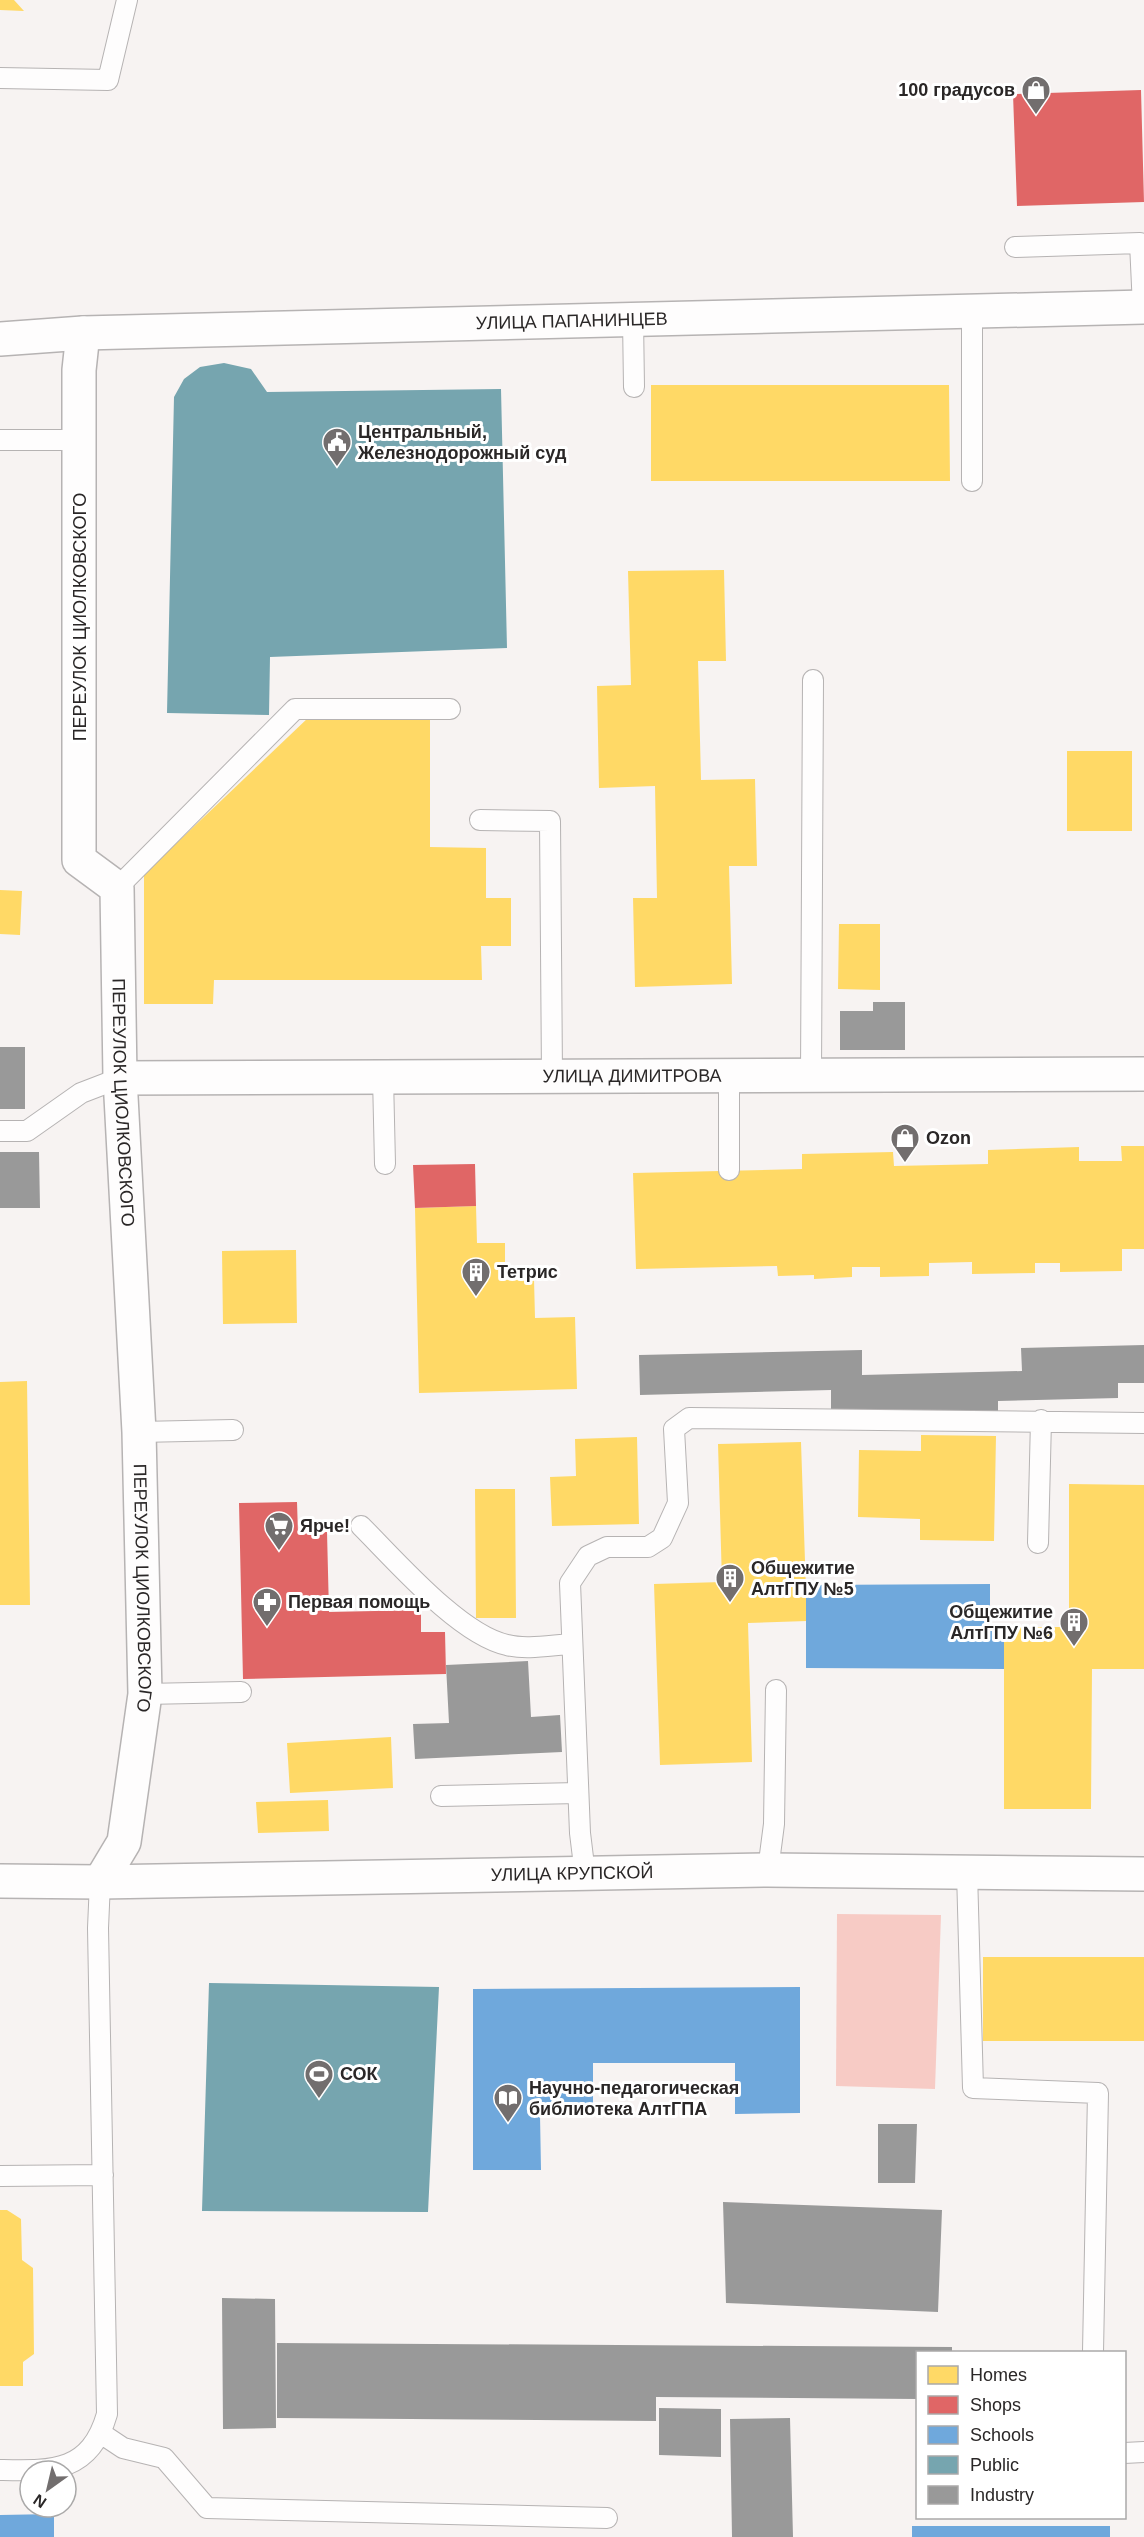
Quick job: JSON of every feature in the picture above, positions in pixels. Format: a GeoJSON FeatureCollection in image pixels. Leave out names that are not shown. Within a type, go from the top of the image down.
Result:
{"type":"FeatureCollection","features":[{"type":"Feature","properties":{"kind":"street","name":"УЛИЦА ПАПАНИНЦЕВ"},"geometry":{"type":"LineString","coordinates":[[0,339],[83,333],[1143,307]]}},
{"type":"Feature","properties":{"kind":"street","name":"ПЕРЕУЛОК ЦИОЛКОВСКОГО"},"geometry":{"type":"LineString","coordinates":[[83,333],[79,370],[80,860],[117,888],[120,1078],[139,1432],[145,1694],[124,1842],[100,1882]]}},
{"type":"Feature","properties":{"kind":"street","name":"УЛИЦА ДИМИТРОВА"},"geometry":{"type":"LineString","coordinates":[[120,1078],[1144,1074]]}},
{"type":"Feature","properties":{"kind":"street","name":"УЛИЦА КРУПСКОЙ"},"geometry":{"type":"LineString","coordinates":[[0,1881],[100,1882],[768,1870],[1144,1874]]}},
{"type":"Feature","properties":{"kind":"lane"},"geometry":{"type":"LineString","coordinates":[[0,78],[108,80],[127,0]]}},
{"type":"Feature","properties":{"kind":"lane"},"geometry":{"type":"LineString","coordinates":[[1015,247],[1140,243],[1143,307]]}},
{"type":"Feature","properties":{"kind":"lane"},"geometry":{"type":"LineString","coordinates":[[972,312],[972,481]]}},
{"type":"Feature","properties":{"kind":"lane"},"geometry":{"type":"LineString","coordinates":[[633,319],[634,387]]}},
{"type":"Feature","properties":{"kind":"lane"},"geometry":{"type":"LineString","coordinates":[[0,440],[79,440]]}},
{"type":"Feature","properties":{"kind":"lane"},"geometry":{"type":"LineString","coordinates":[[811,1075],[813,680]]}},
{"type":"Feature","properties":{"kind":"lane"},"geometry":{"type":"LineString","coordinates":[[117,888],[295,709],[450,709]]}},
{"type":"Feature","properties":{"kind":"lane"},"geometry":{"type":"LineString","coordinates":[[480,820],[550,821],[552,1076]]}},
{"type":"Feature","properties":{"kind":"lane"},"geometry":{"type":"LineString","coordinates":[[729,1075],[729,1170]]}},
{"type":"Feature","properties":{"kind":"lane"},"geometry":{"type":"LineString","coordinates":[[383,1077],[385,1164]]}},
{"type":"Feature","properties":{"kind":"lane"},"geometry":{"type":"LineString","coordinates":[[0,1131],[27,1131],[81,1093],[120,1078]]}},
{"type":"Feature","properties":{"kind":"lane"},"geometry":{"type":"LineString","coordinates":[[585,1874],[580,1833],[570,1583],[588,1556],[607,1547],[648,1548],[662,1538],[678,1503],[674,1429],[689,1418],[1041,1420],[1144,1423]]}},
{"type":"Feature","properties":{"kind":"lane"},"geometry":{"type":"LineString","coordinates":[[1038,1543],[1041,1420]]}},
{"type":"Feature","properties":{"kind":"lane"},"geometry":{"type":"LineString","coordinates":[[139,1432],[233,1430]]}},
{"type":"Feature","properties":{"kind":"lane"},"geometry":{"type":"LineString","coordinates":[[361,1526],[455,1618],[486,1639],[509,1646],[572,1644]]}},
{"type":"Feature","properties":{"kind":"lane"},"geometry":{"type":"LineString","coordinates":[[768,1870],[774,1824],[776,1690]]}},
{"type":"Feature","properties":{"kind":"lane"},"geometry":{"type":"LineString","coordinates":[[145,1694],[241,1692]]}},
{"type":"Feature","properties":{"kind":"lane"},"geometry":{"type":"LineString","coordinates":[[441,1796],[578,1793]]}},
{"type":"Feature","properties":{"kind":"lane"},"geometry":{"type":"LineString","coordinates":[[967,1872],[973,2088],[1098,2093],[1094,2351]]}},
{"type":"Feature","properties":{"kind":"lane"},"geometry":{"type":"LineString","coordinates":[[0,2470],[46,2470],[73,2463],[90,2450],[102,2434],[107,2414],[98,1928],[100,1882]]}},
{"type":"Feature","properties":{"kind":"lane"},"geometry":{"type":"LineString","coordinates":[[0,2176],[103,2175]]}},
{"type":"Feature","properties":{"kind":"lane"},"geometry":{"type":"LineString","coordinates":[[102,2434],[123,2448],[164,2458],[207,2508],[607,2518]]}},
{"type":"Feature","properties":{"kind":"lane"},"geometry":{"type":"LineString","coordinates":[[1126,2453],[1144,2452]]}},
{"type":"Feature","properties":{"kind":"shaded area"},"geometry":{"type":"Polygon","coordinates":[[[837,1914],[941,1915],[935,2089],[836,2086],[837,1914]]]}},
{"type":"Feature","properties":{"kind":"building: Homes"},"geometry":{"type":"Polygon","coordinates":[[[0,0],[14,0],[24,11],[0,10],[0,0]]]}},
{"type":"Feature","properties":{"kind":"building: Homes"},"geometry":{"type":"Polygon","coordinates":[[[651,385],[949,385],[950,481],[651,481],[651,385]]]}},
{"type":"Feature","properties":{"kind":"building: Homes"},"geometry":{"type":"Polygon","coordinates":[[[724,570],[726,661],[698,661],[701,780],[755,779],[757,866],[729,866],[732,984],[635,987],[633,898],[657,898],[655,786],[599,788],[597,686],[631,685],[628,571],[724,570]]]}},
{"type":"Feature","properties":{"kind":"building: Homes"},"geometry":{"type":"Polygon","coordinates":[[[309,717],[430,718],[430,847],[486,848],[486,898],[511,898],[511,946],[481,946],[482,980],[214,980],[213,1004],[144,1004],[144,874],[309,717]]]}},
{"type":"Feature","properties":{"kind":"building: Homes"},"geometry":{"type":"Polygon","coordinates":[[[1067,751],[1132,751],[1132,831],[1067,831],[1067,751]]]}},
{"type":"Feature","properties":{"kind":"building: Homes"},"geometry":{"type":"Polygon","coordinates":[[[0,890],[22,891],[20,935],[0,934],[0,890]]]}},
{"type":"Feature","properties":{"kind":"building: Homes"},"geometry":{"type":"Polygon","coordinates":[[[839,924],[880,924],[880,990],[838,989],[839,924]]]}},
{"type":"Feature","properties":{"kind":"building: Homes"},"geometry":{"type":"Polygon","coordinates":[[[1121,1146],[1144,1146],[1144,1249],[1122,1249],[1122,1271],[1060,1272],[1060,1263],[1035,1263],[1035,1273],[972,1274],[972,1262],[929,1263],[929,1276],[880,1277],[880,1267],[852,1267],[852,1277],[814,1279],[814,1275],[778,1276],[777,1266],[636,1269],[633,1173],[802,1169],[802,1154],[893,1152],[894,1166],[988,1164],[988,1150],[1079,1147],[1079,1161],[1122,1161],[1121,1146]]]}},
{"type":"Feature","properties":{"kind":"building: Homes","name":"Тетрис"},"geometry":{"type":"Polygon","coordinates":[[[476,1206],[477,1243],[505,1243],[505,1280],[534,1279],[535,1318],[575,1317],[577,1389],[419,1393],[415,1208],[476,1206]]]}},
{"type":"Feature","properties":{"kind":"building: Homes"},"geometry":{"type":"Polygon","coordinates":[[[296,1250],[297,1323],[223,1324],[222,1251],[296,1250]]]}},
{"type":"Feature","properties":{"kind":"building: Homes"},"geometry":{"type":"Polygon","coordinates":[[[27,1381],[30,1605],[0,1605],[0,1382],[27,1381]]]}},
{"type":"Feature","properties":{"kind":"building: Homes"},"geometry":{"type":"Polygon","coordinates":[[[921,1435],[996,1436],[994,1541],[920,1540],[920,1519],[858,1517],[859,1450],[921,1451],[921,1435]]]}},
{"type":"Feature","properties":{"kind":"building: Homes"},"geometry":{"type":"Polygon","coordinates":[[[637,1437],[639,1524],[552,1526],[550,1477],[576,1476],[575,1439],[637,1437]]]}},
{"type":"Feature","properties":{"kind":"building: Homes","name":"Общежитие АлтГПУ №5"},"geometry":{"type":"Polygon","coordinates":[[[801,1442],[807,1621],[748,1623],[752,1762],[660,1765],[654,1584],[722,1582],[718,1444],[801,1442]]]}},
{"type":"Feature","properties":{"kind":"building: Homes","name":"Общежитие АлтГПУ №6"},"geometry":{"type":"Polygon","coordinates":[[[1069,1484],[1144,1485],[1144,1669],[1092,1669],[1091,1809],[1004,1809],[1004,1627],[1069,1627],[1069,1484]]]}},
{"type":"Feature","properties":{"kind":"building: Homes"},"geometry":{"type":"Polygon","coordinates":[[[475,1489],[515,1489],[516,1618],[476,1618],[475,1489]]]}},
{"type":"Feature","properties":{"kind":"building: Homes"},"geometry":{"type":"Polygon","coordinates":[[[391,1737],[393,1788],[290,1793],[287,1743],[391,1737]]]}},
{"type":"Feature","properties":{"kind":"building: Homes"},"geometry":{"type":"Polygon","coordinates":[[[328,1800],[329,1831],[258,1833],[256,1802],[328,1800]]]}},
{"type":"Feature","properties":{"kind":"building: Homes"},"geometry":{"type":"Polygon","coordinates":[[[983,1957],[1144,1957],[1144,2041],[983,2041],[983,1957]]]}},
{"type":"Feature","properties":{"kind":"building: Homes"},"geometry":{"type":"Polygon","coordinates":[[[0,2210],[7,2210],[21,2219],[22,2260],[33,2268],[34,2354],[23,2362],[23,2386],[0,2386],[0,2210]]]}},
{"type":"Feature","properties":{"kind":"building: Shops"},"geometry":{"type":"Polygon","coordinates":[[[1141,90],[1144,202],[1017,206],[1013,94],[1141,90]]]}},
{"type":"Feature","properties":{"kind":"building: Shops"},"geometry":{"type":"Polygon","coordinates":[[[475,1164],[476,1206],[415,1208],[413,1165],[475,1164]]]}},
{"type":"Feature","properties":{"kind":"building: Shops"},"geometry":{"type":"Polygon","coordinates":[[[297,1502],[298,1533],[327,1532],[329,1612],[421,1610],[421,1632],[445,1632],[446,1674],[243,1679],[239,1503],[297,1502]]]}},
{"type":"Feature","properties":{"kind":"building: Schools"},"geometry":{"type":"Polygon","coordinates":[[[990,1584],[990,1627],[1004,1627],[1004,1669],[806,1668],[806,1585],[990,1584]]]}},
{"type":"Feature","properties":{"kind":"building: Schools"},"geometry":{"type":"Polygon","coordinates":[[[800,1987],[800,2113],[735,2114],[735,2063],[593,2063],[593,2115],[540,2115],[541,2170],[473,2170],[473,1989],[800,1987]]]}},
{"type":"Feature","properties":{"kind":"building: Schools"},"geometry":{"type":"Polygon","coordinates":[[[0,2515],[18,2515],[18,2519],[54,2519],[54,2537],[0,2537],[0,2515]]]}},
{"type":"Feature","properties":{"kind":"building: Schools"},"geometry":{"type":"Polygon","coordinates":[[[912,2526],[1110,2526],[1110,2537],[912,2537],[912,2526]]]}},
{"type":"Feature","properties":{"kind":"building: Public","name":"Центральный, Железнодорожный суд"},"geometry":{"type":"Polygon","coordinates":[[[224,363],[251,369],[267,392],[501,389],[507,648],[270,657],[269,715],[167,713],[174,397],[184,379],[200,367],[224,363]]]}},
{"type":"Feature","properties":{"kind":"building: Public","name":"СОК"},"geometry":{"type":"Polygon","coordinates":[[[209,1983],[439,1987],[428,2212],[202,2211],[209,1983]]]}},
{"type":"Feature","properties":{"kind":"building: Industry"},"geometry":{"type":"Polygon","coordinates":[[[873,1002],[905,1002],[905,1050],[840,1050],[840,1011],[873,1011],[873,1002]]]}},
{"type":"Feature","properties":{"kind":"building: Industry"},"geometry":{"type":"Polygon","coordinates":[[[0,1047],[25,1047],[25,1109],[0,1109],[0,1047]]]}},
{"type":"Feature","properties":{"kind":"building: Industry"},"geometry":{"type":"Polygon","coordinates":[[[0,1152],[39,1152],[40,1208],[0,1208],[0,1152]]]}},
{"type":"Feature","properties":{"kind":"building: Industry"},"geometry":{"type":"Polygon","coordinates":[[[1144,1345],[1144,1383],[1118,1383],[1118,1398],[998,1401],[998,1414],[831,1418],[831,1390],[640,1395],[639,1355],[862,1350],[862,1375],[1022,1371],[1021,1348],[1144,1345]]]}},
{"type":"Feature","properties":{"kind":"building: Industry"},"geometry":{"type":"Polygon","coordinates":[[[528,1661],[531,1717],[560,1715],[562,1752],[415,1759],[413,1724],[449,1723],[446,1665],[528,1661]]]}},
{"type":"Feature","properties":{"kind":"building: Industry"},"geometry":{"type":"Polygon","coordinates":[[[878,2124],[917,2124],[915,2183],[878,2183],[878,2124]]]}},
{"type":"Feature","properties":{"kind":"building: Industry"},"geometry":{"type":"Polygon","coordinates":[[[723,2202],[942,2210],[938,2312],[726,2303],[723,2202]]]}},
{"type":"Feature","properties":{"kind":"building: Industry"},"geometry":{"type":"Polygon","coordinates":[[[222,2298],[275,2299],[276,2428],[223,2429],[222,2298]]]}},
{"type":"Feature","properties":{"kind":"building: Industry"},"geometry":{"type":"Polygon","coordinates":[[[277,2343],[952,2347],[952,2351],[916,2351],[916,2399],[656,2397],[656,2421],[277,2418],[277,2343]]]}},
{"type":"Feature","properties":{"kind":"building: Industry"},"geometry":{"type":"Polygon","coordinates":[[[659,2408],[721,2409],[721,2457],[659,2455],[659,2408]]]}},
{"type":"Feature","properties":{"kind":"building: Industry"},"geometry":{"type":"Polygon","coordinates":[[[790,2418],[793,2537],[732,2537],[730,2419],[790,2418]]]}},
{"type":"Feature","properties":{"kind":"place","name":"100 градусов"},"geometry":{"type":"Point","coordinates":[1036,116]}},
{"type":"Feature","properties":{"kind":"place","name":"Центральный, Железнодорожный суд"},"geometry":{"type":"Point","coordinates":[337,468]}},
{"type":"Feature","properties":{"kind":"place","name":"Ozon"},"geometry":{"type":"Point","coordinates":[905,1164]}},
{"type":"Feature","properties":{"kind":"place","name":"Тетрис"},"geometry":{"type":"Point","coordinates":[476,1298]}},
{"type":"Feature","properties":{"kind":"place","name":"Ярче!"},"geometry":{"type":"Point","coordinates":[279,1552]}},
{"type":"Feature","properties":{"kind":"place","name":"Общежитие АлтГПУ №5"},"geometry":{"type":"Point","coordinates":[730,1604]}},
{"type":"Feature","properties":{"kind":"place","name":"Первая помощь"},"geometry":{"type":"Point","coordinates":[267,1628]}},
{"type":"Feature","properties":{"kind":"place","name":"Общежитие АлтГПУ №6"},"geometry":{"type":"Point","coordinates":[1074,1648]}},
{"type":"Feature","properties":{"kind":"place","name":"СОК"},"geometry":{"type":"Point","coordinates":[319,2100]}},
{"type":"Feature","properties":{"kind":"place","name":"Научно-педагогическая библиотека АлтГПА"},"geometry":{"type":"Point","coordinates":[508,2124]}}]}
